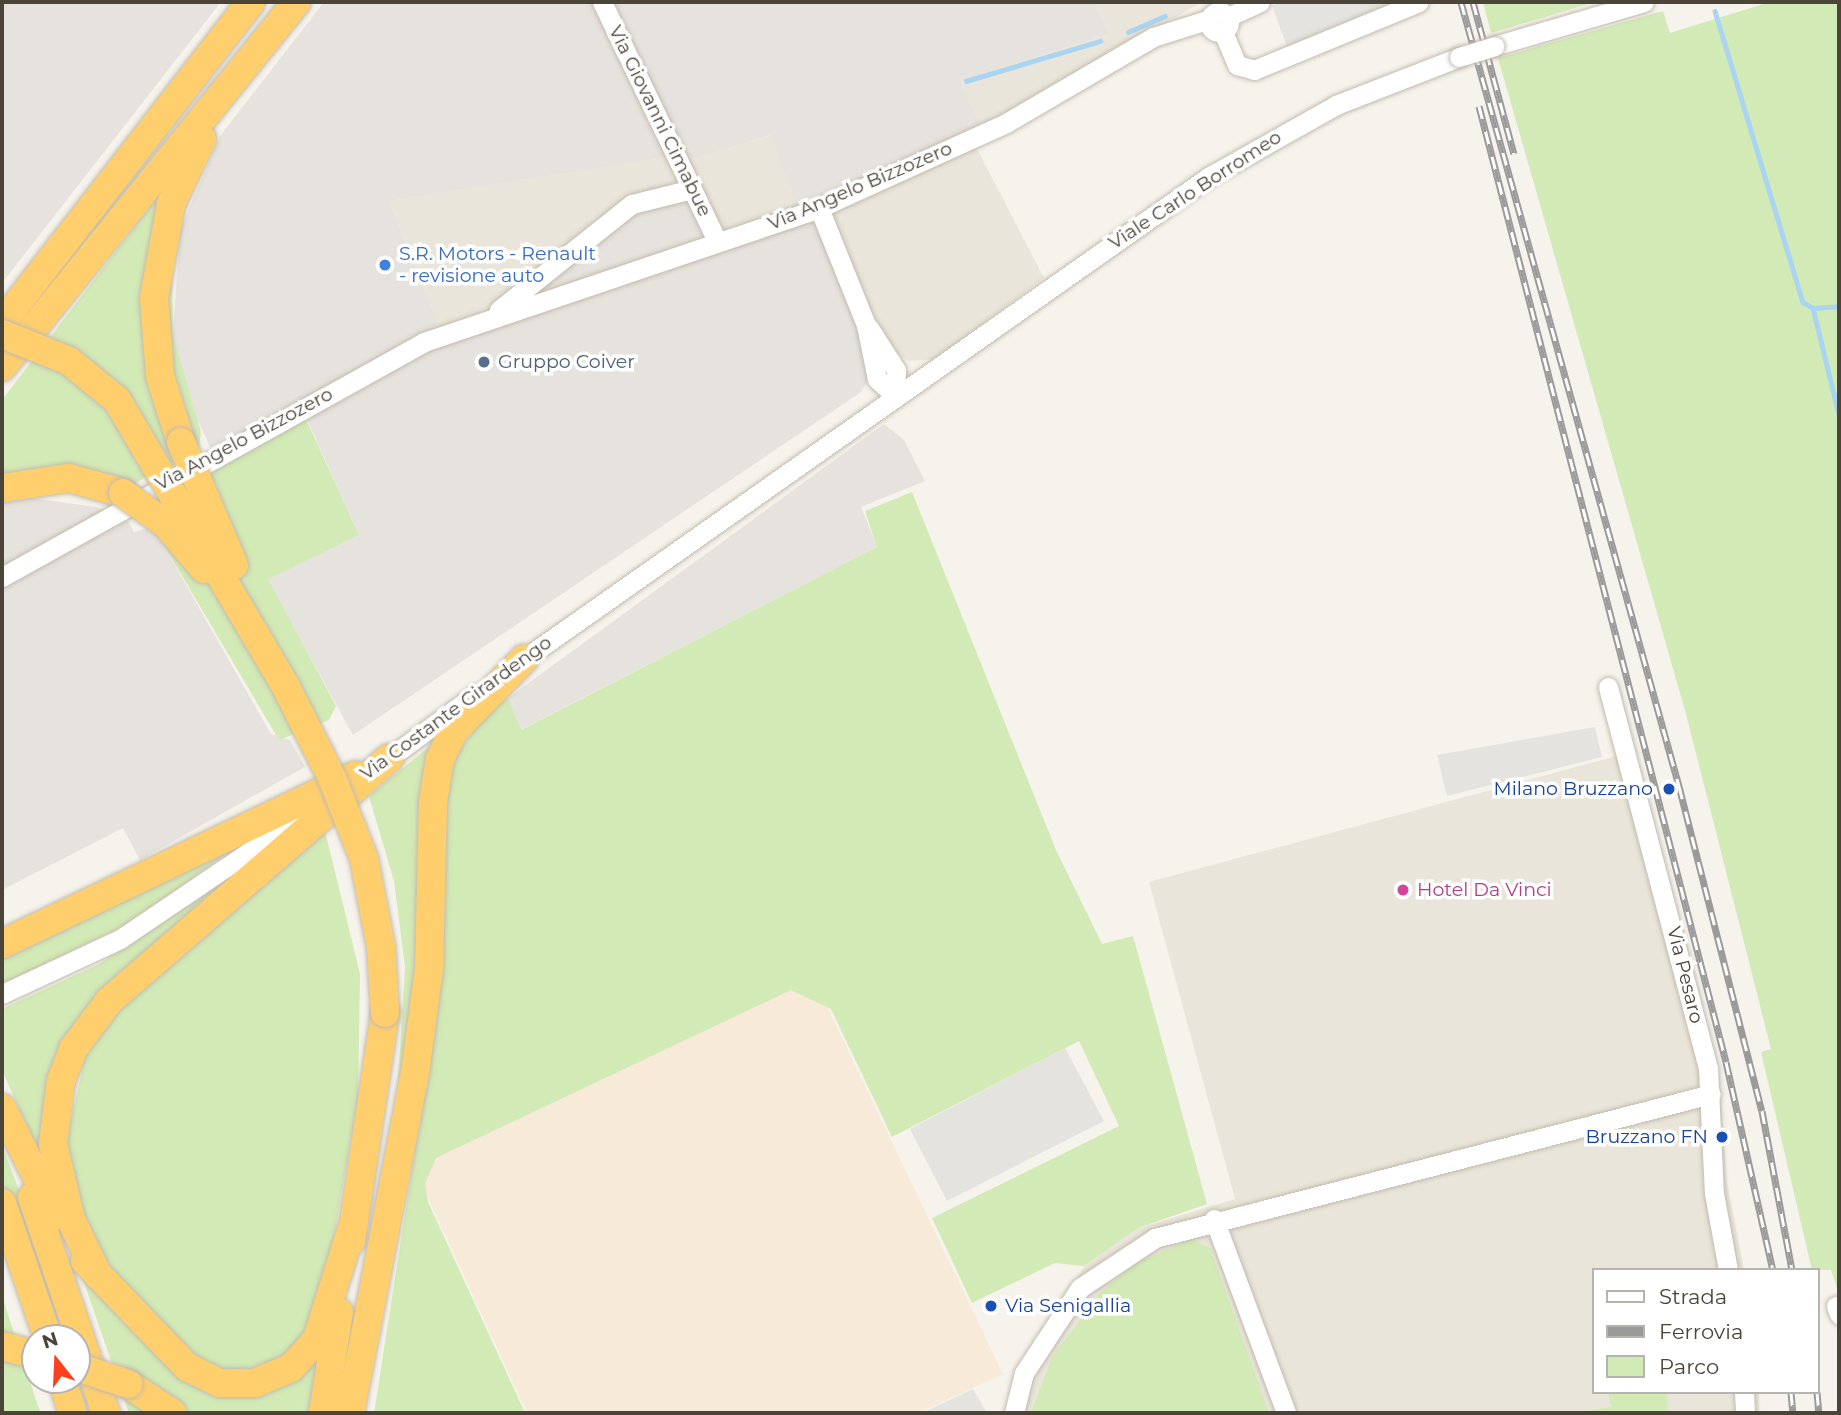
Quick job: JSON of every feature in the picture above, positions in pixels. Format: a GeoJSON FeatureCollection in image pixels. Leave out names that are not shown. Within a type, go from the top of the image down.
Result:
{"type":"FeatureCollection","features":[{"type":"Feature","properties":{"kind":"highway"},"geometry":{"type":"LineString","coordinates":[[2,306],[244,2]]}},
{"type":"Feature","properties":{"kind":"highway"},"geometry":{"type":"LineString","coordinates":[[2,323],[251,2]]}},
{"type":"Feature","properties":{"kind":"highway"},"geometry":{"type":"LineString","coordinates":[[2,367],[297,2]]}},
{"type":"Feature","properties":{"kind":"highway"},"geometry":{"type":"LineString","coordinates":[[226,91],[171,204],[157,262],[156,351],[181,442],[273,665]]}},
{"type":"Feature","properties":{"kind":"highway"},"geometry":{"type":"LineString","coordinates":[[2,334],[69,361],[117,400],[273,665],[332,778],[360,849],[382,947],[388,1121],[365,1266],[359,1361]]}},
{"type":"Feature","properties":{"kind":"highway"},"geometry":{"type":"LineString","coordinates":[[2,488],[69,478],[123,493],[181,541],[273,665]]}},
{"type":"Feature","properties":{"kind":"highway"},"geometry":{"type":"LineString","coordinates":[[350,1413],[359,1361],[381,1276],[416,1066],[429,969],[433,802],[440,759],[453,732],[524,659]]}},
{"type":"Feature","properties":{"kind":"highway"},"geometry":{"type":"LineString","coordinates":[[2,944],[390,758]]}},
{"type":"Feature","properties":{"kind":"highway"},"geometry":{"type":"LineString","coordinates":[[99,1275],[71,1220],[53,1144],[61,1081],[78,1040],[109,1001],[390,758]]}},
{"type":"Feature","properties":{"kind":"highway"},"geometry":{"type":"LineString","coordinates":[[323,1413],[385,1013]]}},
{"type":"Feature","properties":{"kind":"highway"},"geometry":{"type":"LineString","coordinates":[[2,1108],[64,1232],[99,1275],[187,1367],[220,1383],[255,1383],[291,1368],[317,1339],[354,1222]]}},
{"type":"Feature","properties":{"kind":"highway"},"geometry":{"type":"LineString","coordinates":[[2,1123],[106,1413]]}},
{"type":"Feature","properties":{"kind":"highway"},"geometry":{"type":"LineString","coordinates":[[2,1203],[43,1324]]}},
{"type":"Feature","properties":{"kind":"highway"},"geometry":{"type":"LineString","coordinates":[[2,1346],[21,1351]]}},
{"type":"Feature","properties":{"kind":"highway"},"geometry":{"type":"LineString","coordinates":[[91,1372],[128,1384],[172,1413]]}},
{"type":"Feature","properties":{"kind":"highway"},"geometry":{"type":"LineString","coordinates":[[67,1394],[73,1413]]}},
{"type":"Feature","properties":{"kind":"street","name":"Via Giovanni Cimabue"},"geometry":{"type":"LineString","coordinates":[[602,2],[717,241]]}},
{"type":"Feature","properties":{"kind":"street","name":"Via Angelo Bizzozero"},"geometry":{"type":"LineString","coordinates":[[2,577],[424,342],[492,316],[819,208],[1006,123],[1153,37],[1220,22],[1260,2]]}},
{"type":"Feature","properties":{"kind":"street"},"geometry":{"type":"LineString","coordinates":[[1220,22],[1237,65],[1254,71],[1419,2]]}},
{"type":"Feature","properties":{"kind":"street","name":"Viale Carlo Borromeo"},"geometry":{"type":"LineString","coordinates":[[895,396],[1254,149],[1349,100],[1459,57],[1644,2]]}},
{"type":"Feature","properties":{"kind":"street","name":"Via Angelo Bizzozero"},"geometry":{"type":"LineString","coordinates":[[492,316],[632,204],[692,188]]}},
{"type":"Feature","properties":{"kind":"street"},"geometry":{"type":"LineString","coordinates":[[819,208],[866,325],[891,358],[895,396]]}},
{"type":"Feature","properties":{"kind":"street","name":"Via Costante Girardengo"},"geometry":{"type":"LineString","coordinates":[[2,994],[120,939],[390,758],[524,659],[895,396]]}},
{"type":"Feature","properties":{"kind":"street","name":"Via Pesaro"},"geometry":{"type":"LineString","coordinates":[[1608,687],[1711,1094],[1714,1193],[1728,1268]]}},
{"type":"Feature","properties":{"kind":"street"},"geometry":{"type":"LineString","coordinates":[[1014,1413],[1024,1373],[1080,1288],[1155,1238],[1214,1219],[1711,1094]]}},
{"type":"Feature","properties":{"kind":"street"},"geometry":{"type":"LineString","coordinates":[[1214,1219],[1286,1413]]}},
{"type":"Feature","properties":{"kind":"street"},"geometry":{"type":"LineString","coordinates":[[1744,1394],[1745,1413]]}},
{"type":"Feature","properties":{"kind":"shaded area"},"geometry":{"type":"Polygon","coordinates":[[[2,2],[221,2],[2,283],[2,2]]]}},
{"type":"Feature","properties":{"kind":"shaded area"},"geometry":{"type":"Polygon","coordinates":[[[324,2],[597,2],[670,157],[389,201],[440,328],[211,449],[188,400],[173,335],[180,230],[220,136],[324,2]]]}},
{"type":"Feature","properties":{"kind":"shaded area"},"geometry":{"type":"Polygon","coordinates":[[[607,2],[1094,2],[1110,34],[960,81],[982,130],[797,210],[771,135],[685,162],[607,2]]]}},
{"type":"Feature","properties":{"kind":"shaded area"},"geometry":{"type":"Polygon","coordinates":[[[1094,2],[1202,2],[982,130],[959,81],[1110,34],[1094,2]]]}},
{"type":"Feature","properties":{"kind":"shaded area"},"geometry":{"type":"Polygon","coordinates":[[[1282,2],[1390,2],[1392,6],[1288,49],[1272,6],[1282,2]]]}},
{"type":"Feature","properties":{"kind":"shaded area"},"geometry":{"type":"Polygon","coordinates":[[[771,135],[797,210],[721,234],[685,162],[771,135]]]}},
{"type":"Feature","properties":{"kind":"shaded area"},"geometry":{"type":"Polygon","coordinates":[[[974,143],[1044,278],[936,359],[910,361],[896,355],[872,324],[826,211],[974,143]]]}},
{"type":"Feature","properties":{"kind":"shaded area"},"geometry":{"type":"Polygon","coordinates":[[[670,157],[685,185],[626,198],[487,311],[440,328],[389,201],[670,157]]]}},
{"type":"Feature","properties":{"kind":"shaded area"},"geometry":{"type":"Polygon","coordinates":[[[685,185],[716,248],[816,216],[862,327],[867,382],[861,392],[353,735],[267,579],[359,535],[305,415],[487,311],[626,198],[651,186],[685,185]]]}},
{"type":"Feature","properties":{"kind":"shaded area"},"geometry":{"type":"Polygon","coordinates":[[[884,424],[904,440],[925,481],[861,507],[877,547],[520,730],[508,698],[884,424]]]}},
{"type":"Feature","properties":{"kind":"shaded area"},"geometry":{"type":"Polygon","coordinates":[[[32,498],[96,507],[129,522],[134,532],[153,527],[271,734],[290,740],[305,767],[140,860],[123,828],[2,890],[2,503],[32,498]]]}},
{"type":"Feature","properties":{"kind":"shaded area"},"geometry":{"type":"Polygon","coordinates":[[[1595,727],[1602,757],[1447,796],[1437,755],[1595,727]]]}},
{"type":"Feature","properties":{"kind":"shaded area"},"geometry":{"type":"Polygon","coordinates":[[[1635,751],[1719,1070],[1727,1182],[1744,1268],[1592,1268],[1592,1394],[1759,1394],[1759,1413],[1006,1413],[1084,1266],[1138,1228],[1235,1199],[1149,882],[1635,751]]]}},
{"type":"Feature","properties":{"kind":"shaded area"},"geometry":{"type":"Polygon","coordinates":[[[813,977],[1003,1374],[918,1413],[527,1413],[414,1167],[813,977]]]}},
{"type":"Feature","properties":{"kind":"shaded area"},"geometry":{"type":"Polygon","coordinates":[[[1065,1048],[1104,1121],[947,1201],[910,1129],[1065,1048]]]}},
{"type":"Feature","properties":{"kind":"shaded area"},"geometry":{"type":"Polygon","coordinates":[[[973,1389],[987,1413],[922,1413],[973,1389]]]}},
{"type":"Feature","properties":{"kind":"green space"},"geometry":{"type":"Polygon","coordinates":[[[1483,2],[1595,2],[1491,33],[1483,2]]]}},
{"type":"Feature","properties":{"kind":"green space"},"geometry":{"type":"Polygon","coordinates":[[[1770,2],[1839,2],[1839,1294],[1831,1270],[1812,1268],[1761,1052],[1771,1049],[1686,714],[1498,58],[1663,11],[1670,33],[1770,2]]]}},
{"type":"Feature","properties":{"kind":"green space"},"geometry":{"type":"Polygon","coordinates":[[[163,190],[162,326],[172,275],[173,335],[201,432],[199,447],[127,488],[2,481],[2,400],[163,190]]]}},
{"type":"Feature","properties":{"kind":"green space"},"geometry":{"type":"Polygon","coordinates":[[[306,419],[359,535],[268,579],[336,706],[329,720],[279,740],[153,527],[210,490],[203,472],[306,419]]]}},
{"type":"Feature","properties":{"kind":"green space"},"geometry":{"type":"Polygon","coordinates":[[[912,492],[1056,850],[1102,944],[1133,936],[1207,1204],[1138,1228],[1084,1266],[1055,1263],[972,1303],[932,1218],[1119,1126],[1079,1041],[892,1137],[831,1009],[791,990],[436,1158],[425,1184],[428,1202],[525,1413],[374,1413],[420,1118],[439,818],[456,755],[487,712],[508,698],[521,730],[877,547],[865,511],[912,492]]]}},
{"type":"Feature","properties":{"kind":"green space"},"geometry":{"type":"Polygon","coordinates":[[[448,731],[395,1131],[405,967],[394,881],[369,796],[448,731]]]}},
{"type":"Feature","properties":{"kind":"green space"},"geometry":{"type":"Polygon","coordinates":[[[325,831],[360,974],[358,1097],[321,1313],[309,1342],[253,1377],[195,1365],[112,1276],[75,1200],[65,1146],[86,1053],[122,1004],[325,831]]]}},
{"type":"Feature","properties":{"kind":"green space"},"geometry":{"type":"Polygon","coordinates":[[[238,845],[135,920],[2,986],[2,951],[238,845]]]}},
{"type":"Feature","properties":{"kind":"green space"},"geometry":{"type":"Polygon","coordinates":[[[249,866],[79,1029],[54,1187],[2,1070],[2,1009],[99,964],[249,866]]]}},
{"type":"Feature","properties":{"kind":"green space"},"geometry":{"type":"Polygon","coordinates":[[[2,1145],[65,1324],[51,1324],[2,1182],[2,1145]]]}},
{"type":"Feature","properties":{"kind":"green space"},"geometry":{"type":"Polygon","coordinates":[[[1192,1239],[1210,1248],[1269,1413],[1031,1413],[1052,1357],[1102,1291],[1134,1264],[1192,1239]]]}},
{"type":"Feature","properties":{"kind":"green space"},"geometry":{"type":"Polygon","coordinates":[[[78,1265],[125,1324],[179,1373],[206,1388],[319,1354],[312,1413],[129,1413],[78,1265]]]}},
{"type":"Feature","properties":{"kind":"green space"},"geometry":{"type":"Polygon","coordinates":[[[2,1296],[21,1354],[21,1394],[34,1394],[41,1413],[2,1413],[2,1296]]]}},
{"type":"Feature","properties":{"kind":"green space"},"geometry":{"type":"Polygon","coordinates":[[[1608,1394],[1668,1394],[1667,1413],[1574,1413],[1611,1407],[1608,1394]]]}},
{"type":"Feature","properties":{"kind":"waterway"},"geometry":{"type":"LineString","coordinates":[[1715,11],[1803,302],[1813,308],[1839,306]]}},
{"type":"Feature","properties":{"kind":"waterway"},"geometry":{"type":"LineString","coordinates":[[1128,32],[1165,16]]}},
{"type":"Feature","properties":{"kind":"waterway"},"geometry":{"type":"LineString","coordinates":[[966,81],[1100,41]]}},
{"type":"Feature","properties":{"kind":"waterway"},"geometry":{"type":"LineString","coordinates":[[1813,308],[1839,415]]}},
{"type":"Feature","properties":{"kind":"railway"},"geometry":{"type":"LineString","coordinates":[[1461,2],[1679,786],[1762,1111],[1792,1268]]}},
{"type":"Feature","properties":{"kind":"railway"},"geometry":{"type":"LineString","coordinates":[[1473,2],[1514,154]]}},
{"type":"Feature","properties":{"kind":"railway"},"geometry":{"type":"LineString","coordinates":[[1479,106],[1726,1062],[1773,1268]]}},
{"type":"Feature","properties":{"kind":"railway"},"geometry":{"type":"LineString","coordinates":[[1791,1394],[1793,1413]]}},
{"type":"Feature","properties":{"kind":"railway"},"geometry":{"type":"LineString","coordinates":[[1817,1394],[1819,1413]]}},
{"type":"Feature","properties":{"kind":"place","name":"S.R. Motors - Renault - revisione auto"},"geometry":{"type":"Point","coordinates":[385,265]}},
{"type":"Feature","properties":{"kind":"place","name":"Gruppo Coiver"},"geometry":{"type":"Point","coordinates":[484,362]}},
{"type":"Feature","properties":{"kind":"place","name":"Milano Bruzzano"},"geometry":{"type":"Point","coordinates":[1669,789]}},
{"type":"Feature","properties":{"kind":"place","name":"Hotel Da Vinci"},"geometry":{"type":"Point","coordinates":[1403,890]}},
{"type":"Feature","properties":{"kind":"place","name":"Bruzzano FN"},"geometry":{"type":"Point","coordinates":[1722,1137]}},
{"type":"Feature","properties":{"kind":"place","name":"Via Senigallia"},"geometry":{"type":"Point","coordinates":[991,1306]}}]}
